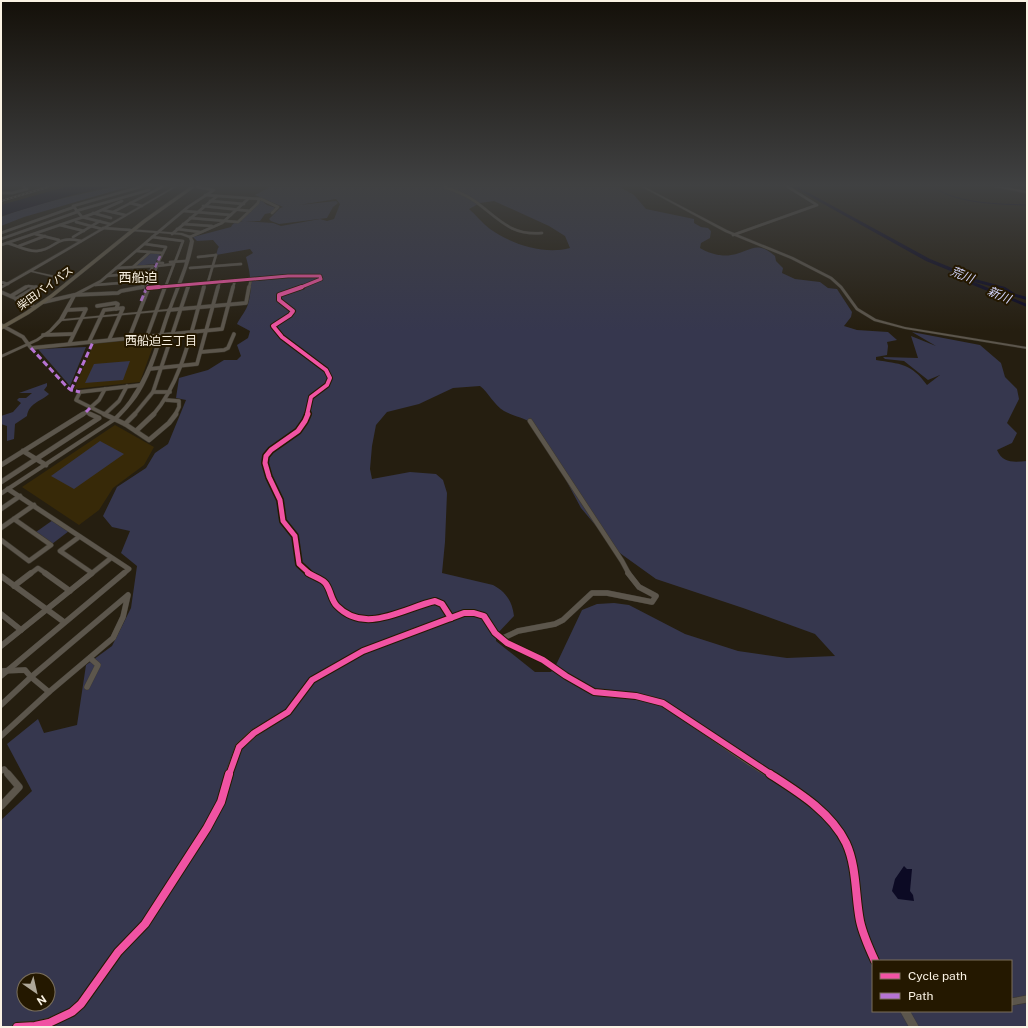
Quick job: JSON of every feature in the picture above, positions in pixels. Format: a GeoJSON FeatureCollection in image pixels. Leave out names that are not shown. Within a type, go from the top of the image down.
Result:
{"type":"FeatureCollection","features":[{"type":"Feature","properties":{"kind":"highway","name":"柴田バイパス"},"geometry":{"type":"LineString","coordinates":[[2,326],[33,306],[64,281],[72,278],[126,235]]}},
{"type":"Feature","properties":{"kind":"highway","name":"柴田バイパス"},"geometry":{"type":"LineString","coordinates":[[2,326],[44,302],[126,235]]}},
{"type":"Feature","properties":{"kind":"street"},"geometry":{"type":"LineString","coordinates":[[1,239],[12,235]]}},
{"type":"Feature","properties":{"kind":"street"},"geometry":{"type":"LineString","coordinates":[[1,245],[31,235]]}},
{"type":"Feature","properties":{"kind":"street"},"geometry":{"type":"LineString","coordinates":[[39,235],[59,240]]}},
{"type":"Feature","properties":{"kind":"street"},"geometry":{"type":"LineString","coordinates":[[73,237],[77,235]]}},
{"type":"Feature","properties":{"kind":"street"},"geometry":{"type":"LineString","coordinates":[[1,288],[93,235]]}},
{"type":"Feature","properties":{"kind":"street"},"geometry":{"type":"LineString","coordinates":[[178,235],[190,237],[195,235]]}},
{"type":"Feature","properties":{"kind":"street"},"geometry":{"type":"LineString","coordinates":[[733,235],[792,258],[831,278],[841,287],[857,309],[875,320],[905,328],[1027,348]]}},
{"type":"Feature","properties":{"kind":"street"},"geometry":{"type":"LineString","coordinates":[[18,247],[45,236]]}},
{"type":"Feature","properties":{"kind":"street"},"geometry":{"type":"LineString","coordinates":[[7,237],[8,243]]}},
{"type":"Feature","properties":{"kind":"street"},"geometry":{"type":"LineString","coordinates":[[1,357],[44,335],[61,320],[67,310],[71,298],[74,295],[95,285],[152,237],[183,241],[176,262]]}},
{"type":"Feature","properties":{"kind":"street"},"geometry":{"type":"LineString","coordinates":[[1,494],[115,419],[131,404],[142,385],[162,334],[192,242],[190,237]]}},
{"type":"Feature","properties":{"kind":"street"},"geometry":{"type":"LineString","coordinates":[[8,243],[36,251],[42,250],[59,240],[68,238],[82,241]]}},
{"type":"Feature","properties":{"kind":"street"},"geometry":{"type":"LineString","coordinates":[[145,244],[166,247],[158,263],[186,261]]}},
{"type":"Feature","properties":{"kind":"street"},"geometry":{"type":"LineString","coordinates":[[137,251],[163,253]]}},
{"type":"Feature","properties":{"kind":"street"},"geometry":{"type":"LineString","coordinates":[[133,267],[150,252]]}},
{"type":"Feature","properties":{"kind":"street"},"geometry":{"type":"LineString","coordinates":[[136,430],[152,417],[166,400],[170,392],[197,307],[213,267],[216,255],[198,257]]}},
{"type":"Feature","properties":{"kind":"street"},"geometry":{"type":"LineString","coordinates":[[128,338],[157,266],[174,264],[147,336]]}},
{"type":"Feature","properties":{"kind":"street"},"geometry":{"type":"LineString","coordinates":[[190,268],[242,264]]}},
{"type":"Feature","properties":{"kind":"street"},"geometry":{"type":"LineString","coordinates":[[106,276],[150,272],[153,266],[116,268]]}},
{"type":"Feature","properties":{"kind":"street"},"geometry":{"type":"LineString","coordinates":[[30,271],[64,281]]}},
{"type":"Feature","properties":{"kind":"street"},"geometry":{"type":"LineString","coordinates":[[148,288],[303,275],[318,276],[321,278],[314,283],[279,295],[279,300],[293,312],[273,326],[282,337],[326,370],[330,378],[327,386],[311,397],[308,414],[300,429],[270,450],[266,460],[265,468],[267,476],[282,506],[282,519],[294,536],[298,562],[307,572],[325,583],[334,603],[341,610],[352,616],[366,619],[380,619],[435,601],[442,604],[451,618]]}},
{"type":"Feature","properties":{"kind":"street"},"geometry":{"type":"LineString","coordinates":[[61,320],[246,303],[251,279]]}},
{"type":"Feature","properties":{"kind":"street"},"geometry":{"type":"LineString","coordinates":[[2,326],[18,333],[31,348],[162,334],[222,330],[235,280]]}},
{"type":"Feature","properties":{"kind":"street"},"geometry":{"type":"LineString","coordinates":[[44,302],[74,295],[118,293],[121,291],[142,288],[146,281],[95,285]]}},
{"type":"Feature","properties":{"kind":"street"},"geometry":{"type":"LineString","coordinates":[[149,369],[197,364],[220,281]]}},
{"type":"Feature","properties":{"kind":"street"},"geometry":{"type":"LineString","coordinates":[[2,283],[8,284]]}},
{"type":"Feature","properties":{"kind":"street"},"geometry":{"type":"LineString","coordinates":[[125,424],[143,406],[153,392],[189,284]]}},
{"type":"Feature","properties":{"kind":"street"},"geometry":{"type":"LineString","coordinates":[[11,296],[28,286],[36,287],[16,298]]}},
{"type":"Feature","properties":{"kind":"street"},"geometry":{"type":"LineString","coordinates":[[1,292],[33,306]]}},
{"type":"Feature","properties":{"kind":"street"},"geometry":{"type":"LineString","coordinates":[[97,306],[116,303],[118,304],[116,309]]}},
{"type":"Feature","properties":{"kind":"street"},"geometry":{"type":"LineString","coordinates":[[89,342],[104,310],[123,308],[109,340]]}},
{"type":"Feature","properties":{"kind":"street"},"geometry":{"type":"LineString","coordinates":[[67,310],[86,309],[69,344]]}},
{"type":"Feature","properties":{"kind":"street"},"geometry":{"type":"LineString","coordinates":[[44,335],[73,334]]}},
{"type":"Feature","properties":{"kind":"street"},"geometry":{"type":"LineString","coordinates":[[201,352],[224,350],[228,348],[234,334]]}},
{"type":"Feature","properties":{"kind":"street"},"geometry":{"type":"LineString","coordinates":[[142,385],[80,392],[76,400],[136,430],[149,440],[164,427],[176,413],[180,403],[179,401],[166,400]]}},
{"type":"Feature","properties":{"kind":"street"},"geometry":{"type":"LineString","coordinates":[[105,414],[119,401],[127,386]]}},
{"type":"Feature","properties":{"kind":"street"},"geometry":{"type":"LineString","coordinates":[[90,408],[98,400],[104,389]]}},
{"type":"Feature","properties":{"kind":"street"},"geometry":{"type":"LineString","coordinates":[[153,392],[170,392]]}},
{"type":"Feature","properties":{"kind":"street"},"geometry":{"type":"LineString","coordinates":[[1,465],[86,412],[99,418],[1,482]]}},
{"type":"Feature","properties":{"kind":"street"},"geometry":{"type":"LineString","coordinates":[[501,639],[518,631],[555,624],[563,620],[592,593],[604,593],[640,601],[652,602],[656,596],[639,587],[631,578],[622,561],[530,421]]}},
{"type":"Feature","properties":{"kind":"street"},"geometry":{"type":"LineString","coordinates":[[23,451],[46,465]]}},
{"type":"Feature","properties":{"kind":"street"},"geometry":{"type":"LineString","coordinates":[[1,676],[4,671],[129,570],[8,489]]}},
{"type":"Feature","properties":{"kind":"street"},"geometry":{"type":"LineString","coordinates":[[1,509],[20,496]]}},
{"type":"Feature","properties":{"kind":"street"},"geometry":{"type":"LineString","coordinates":[[1,528],[34,505]]}},
{"type":"Feature","properties":{"kind":"street"},"geometry":{"type":"LineString","coordinates":[[1,540],[29,561],[51,545],[14,519]]}},
{"type":"Feature","properties":{"kind":"street"},"geometry":{"type":"LineString","coordinates":[[79,537],[60,551],[92,573]]}},
{"type":"Feature","properties":{"kind":"street"},"geometry":{"type":"LineString","coordinates":[[1,646],[111,558]]}},
{"type":"Feature","properties":{"kind":"street"},"geometry":{"type":"LineString","coordinates":[[14,586],[38,568],[70,591]]}},
{"type":"Feature","properties":{"kind":"street"},"geometry":{"type":"LineString","coordinates":[[3,579],[64,622]]}},
{"type":"Feature","properties":{"kind":"street"},"geometry":{"type":"LineString","coordinates":[[1,705],[31,677],[128,595],[123,617],[113,638],[49,692],[1,736]]}},
{"type":"Feature","properties":{"kind":"street"},"geometry":{"type":"LineString","coordinates":[[17,1027],[35,1026],[49,1023],[61,1018],[72,1012],[89,994],[118,952],[145,924],[208,828],[221,802],[239,747],[254,732],[288,712],[309,684],[317,676],[331,668],[363,651],[469,612],[484,616],[495,633],[501,639],[543,660],[566,676],[594,692],[636,696],[663,703],[805,799],[829,818],[839,830],[846,844],[852,866],[861,922],[868,946],[875,960]]}},
{"type":"Feature","properties":{"kind":"street"},"geometry":{"type":"LineString","coordinates":[[1,614],[21,630]]}},
{"type":"Feature","properties":{"kind":"street"},"geometry":{"type":"LineString","coordinates":[[87,688],[98,664],[90,658]]}},
{"type":"Feature","properties":{"kind":"street"},"geometry":{"type":"LineString","coordinates":[[4,671],[25,670],[49,692]]}},
{"type":"Feature","properties":{"kind":"street"},"geometry":{"type":"LineString","coordinates":[[1,772],[4,768],[19,787],[1,806]]}},
{"type":"Feature","properties":{"kind":"street"},"geometry":{"type":"LineString","coordinates":[[1012,1002],[1027,999]]}},
{"type":"Feature","properties":{"kind":"street"},"geometry":{"type":"LineString","coordinates":[[906,1012],[914,1027]]}},
{"type":"Feature","properties":{"kind":"shaded area"},"geometry":{"type":"Polygon","coordinates":[[[201,235],[500,235],[528,247],[560,250],[570,248],[563,235],[710,235],[710,238],[701,243],[700,248],[703,250],[715,254],[727,255],[758,247],[762,248],[775,256],[776,261],[783,268],[782,273],[795,279],[820,282],[828,288],[837,289],[852,312],[851,317],[844,326],[857,330],[888,332],[897,340],[887,342],[887,355],[876,357],[876,360],[910,368],[916,372],[927,385],[940,375],[928,380],[904,361],[885,359],[883,357],[918,358],[911,336],[936,346],[912,332],[980,345],[1001,363],[1005,377],[1017,389],[1019,399],[1007,423],[1017,433],[1012,443],[997,450],[1006,460],[1014,462],[1027,461],[1027,1027],[1,1027],[1,820],[32,791],[7,744],[38,719],[44,733],[77,725],[86,665],[112,646],[131,608],[137,566],[121,553],[130,531],[112,527],[103,516],[117,487],[146,468],[155,453],[168,444],[186,400],[176,398],[179,378],[208,370],[224,360],[237,360],[241,356],[237,345],[248,338],[250,331],[237,324],[250,298],[249,268],[246,257],[253,253],[250,249],[216,255],[219,247],[213,240],[197,241],[193,237],[201,235]],[[480,386],[453,388],[419,404],[387,412],[376,425],[370,469],[372,479],[410,472],[436,474],[443,480],[447,493],[442,573],[493,585],[505,594],[510,601],[514,616],[496,635],[496,641],[535,672],[551,672],[556,665],[582,610],[597,604],[614,603],[629,605],[685,634],[738,651],[787,658],[835,656],[815,634],[656,579],[617,551],[581,508],[539,430],[527,420],[504,411],[480,386]]]}},
{"type":"Feature","properties":{"kind":"shaded area"},"geometry":{"type":"Polygon","coordinates":[[[151,253],[160,254],[155,264],[135,266],[151,253]]]}},
{"type":"Feature","properties":{"kind":"shaded area"},"geometry":{"type":"Polygon","coordinates":[[[156,338],[140,382],[74,389],[94,343],[156,338]]]}},
{"type":"Feature","properties":{"kind":"shaded area"},"geometry":{"type":"Polygon","coordinates":[[[86,347],[70,386],[38,349],[86,347]]]}},
{"type":"Feature","properties":{"kind":"shaded area"},"geometry":{"type":"Polygon","coordinates":[[[130,361],[123,380],[85,383],[94,364],[130,361]]]}},
{"type":"Feature","properties":{"kind":"shaded area"},"geometry":{"type":"Polygon","coordinates":[[[47,383],[44,390],[49,394],[32,405],[27,416],[15,424],[14,439],[7,441],[7,426],[1,424],[1,416],[13,412],[21,403],[17,400],[19,398],[26,398],[32,393],[19,393],[47,383]]]}},
{"type":"Feature","properties":{"kind":"shaded area"},"geometry":{"type":"Polygon","coordinates":[[[115,425],[154,447],[144,465],[113,488],[99,510],[79,525],[22,487],[115,425]]]}},
{"type":"Feature","properties":{"kind":"shaded area"},"geometry":{"type":"Polygon","coordinates":[[[100,441],[124,454],[74,489],[51,476],[100,441]]]}},
{"type":"Feature","properties":{"kind":"shaded area"},"geometry":{"type":"Polygon","coordinates":[[[53,520],[69,531],[52,544],[36,532],[53,520]]]}},
{"type":"Feature","properties":{"kind":"shaded area"},"geometry":{"type":"Polygon","coordinates":[[[904,866],[907,869],[912,869],[910,891],[913,895],[914,901],[898,899],[892,891],[895,879],[904,866]]]}},
{"type":"Feature","properties":{"kind":"waterway","name":"荒川"},"geometry":{"type":"LineString","coordinates":[[882,235],[928,260],[973,280],[1003,288],[1014,295],[1027,299]]}},
{"type":"Feature","properties":{"kind":"waterway","name":"新川"},"geometry":{"type":"LineString","coordinates":[[950,274],[1027,306]]}},
{"type":"Feature","properties":{"kind":"marked path"},"geometry":{"type":"LineString","coordinates":[[141,301],[161,254]]}},
{"type":"Feature","properties":{"kind":"marked path"},"geometry":{"type":"LineString","coordinates":[[71,390],[93,342]]}},
{"type":"Feature","properties":{"kind":"marked path"},"geometry":{"type":"LineString","coordinates":[[31,348],[67,387],[71,390],[80,392]]}},
{"type":"Feature","properties":{"kind":"marked path"},"geometry":{"type":"LineString","coordinates":[[86,412],[90,408]]}},
{"type":"Feature","properties":{"kind":"cycle path"},"geometry":{"type":"LineString","coordinates":[[148,288],[288,276],[320,276],[321,279],[314,283],[279,295],[279,300],[293,311],[290,315],[273,326],[282,337],[326,370],[330,378],[327,385],[311,397],[307,417],[303,425],[298,431],[278,444],[266,456],[266,470],[280,500],[283,521],[285,526],[295,536],[297,559],[299,564],[307,573],[326,583],[333,602],[344,612],[350,615],[367,619],[377,619],[435,601],[442,604],[451,618]]}},
{"type":"Feature","properties":{"kind":"cycle path"},"geometry":{"type":"LineString","coordinates":[[17,1027],[35,1026],[49,1023],[72,1012],[81,1004],[118,952],[145,924],[207,828],[221,802],[239,747],[254,733],[288,712],[312,680],[331,668],[363,651],[464,613],[474,613],[484,616],[495,633],[507,643],[543,660],[566,676],[594,692],[636,696],[663,703],[801,795],[816,807],[839,831],[846,844],[854,872],[861,926],[875,960]]}},
{"type":"Feature","properties":{"kind":"district","name":"西船迫"},"geometry":{"type":"Point","coordinates":[138,277]}},
{"type":"Feature","properties":{"kind":"district","name":"西船迫三丁目"},"geometry":{"type":"Point","coordinates":[161,341]}}]}
